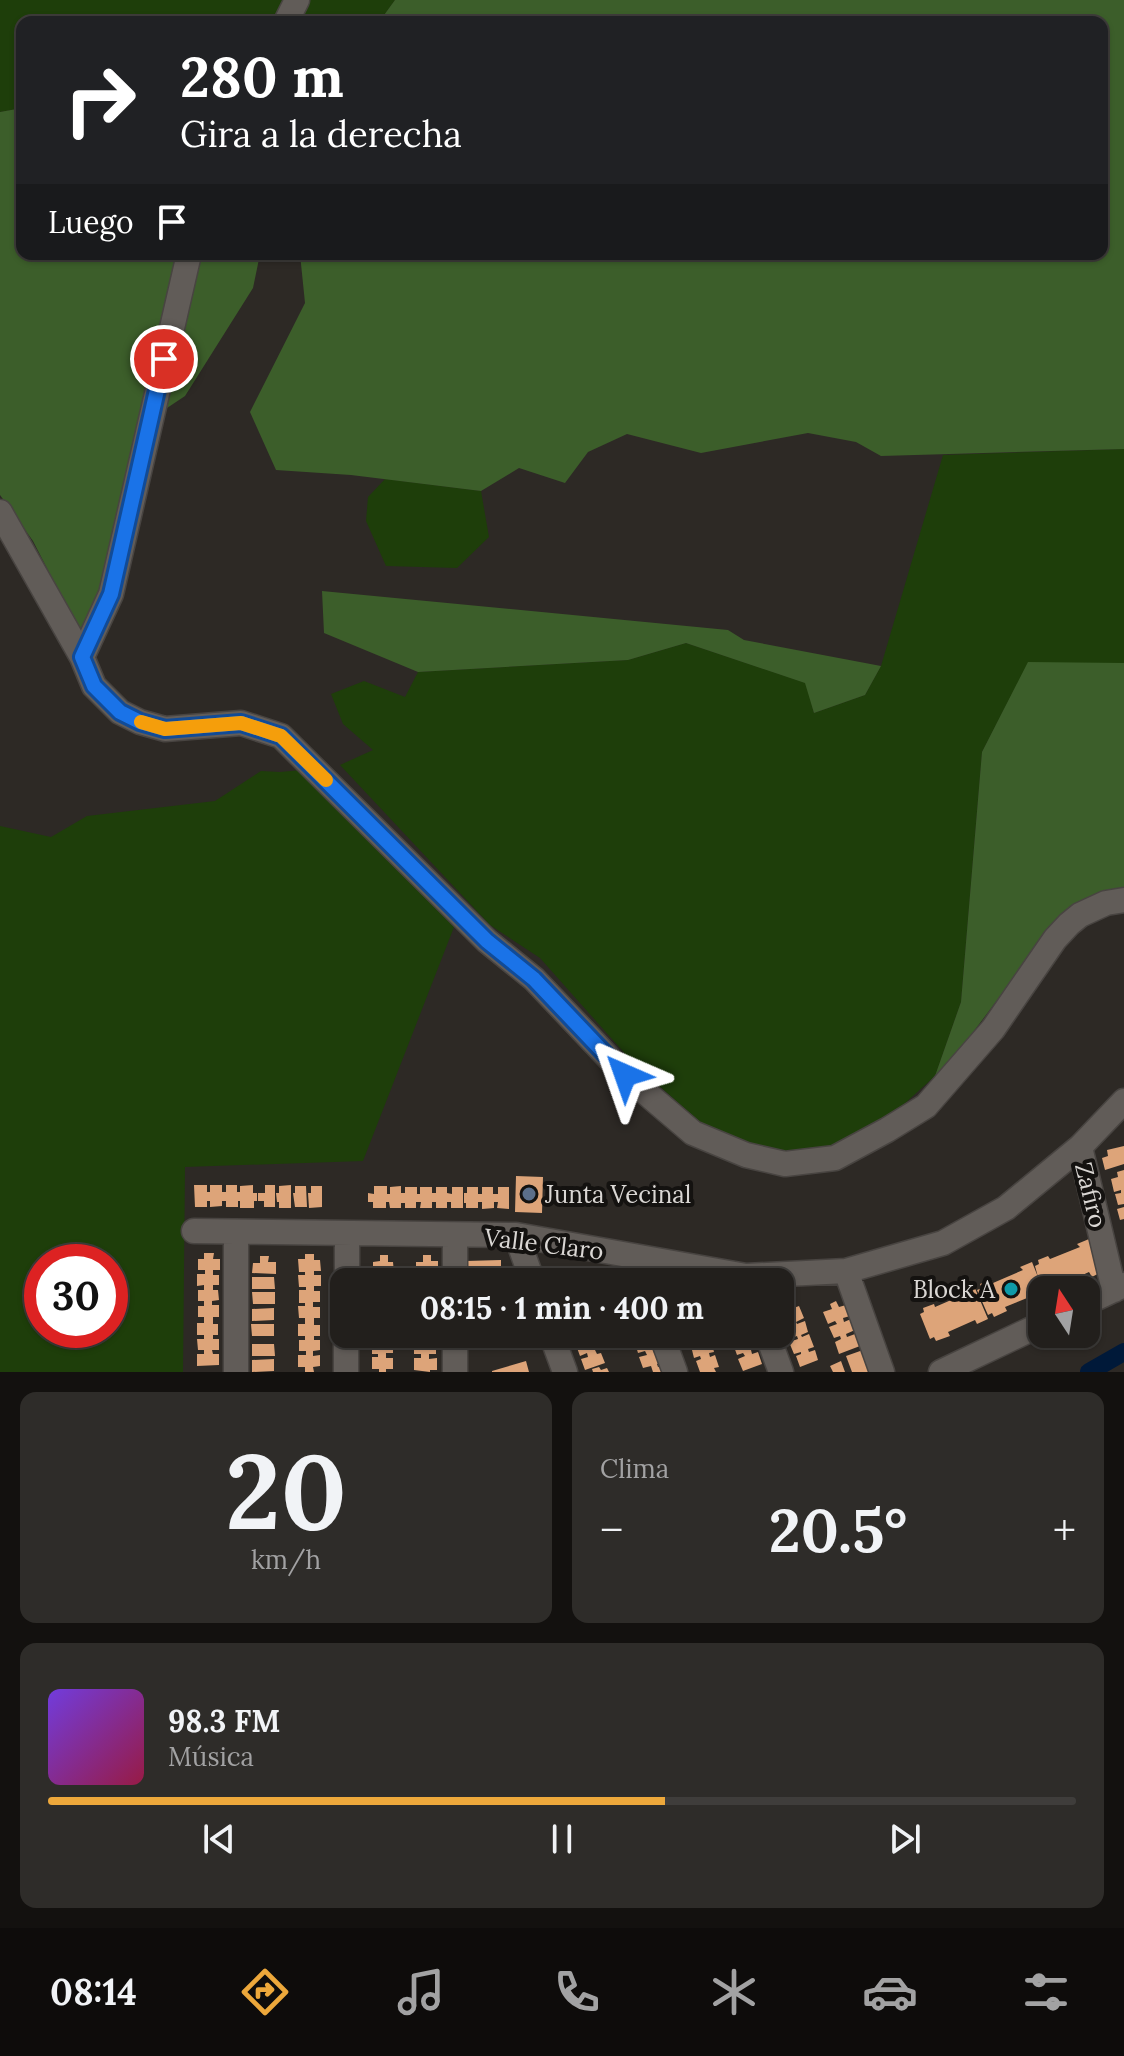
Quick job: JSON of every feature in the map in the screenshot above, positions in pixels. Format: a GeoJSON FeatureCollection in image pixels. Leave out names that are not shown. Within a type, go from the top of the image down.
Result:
{"type":"FeatureCollection","features":[{"type":"Feature","properties":{"kind":"street"},"geometry":{"type":"LineString","coordinates":[[82,657],[111,594],[188,260]]}},
{"type":"Feature","properties":{"kind":"street"},"geometry":{"type":"LineString","coordinates":[[0,512],[82,657],[94,686],[120,712],[165,729],[241,723],[281,736],[487,941],[534,979],[625,1075],[693,1133],[746,1155],[785,1164],[835,1158],[926,1106],[993,1029],[1055,939],[1069,924],[1106,903],[1124,900]]}},
{"type":"Feature","properties":{"kind":"street","name":"Valle Claro"},"geometry":{"type":"LineString","coordinates":[[794,1275],[846,1271],[943,1243],[1006,1208],[1080,1147],[1124,1101]]}},
{"type":"Feature","properties":{"kind":"street","name":"Zafiro"},"geometry":{"type":"LineString","coordinates":[[1080,1147],[1119,1288]]}},
{"type":"Feature","properties":{"kind":"street","name":"Valle Claro"},"geometry":{"type":"LineString","coordinates":[[194,1231],[516,1235],[692,1268]]}},
{"type":"Feature","properties":{"kind":"street"},"geometry":{"type":"LineString","coordinates":[[236,1232],[236,1372]]}},
{"type":"Feature","properties":{"kind":"street"},"geometry":{"type":"LineString","coordinates":[[347,1233],[347,1268]]}},
{"type":"Feature","properties":{"kind":"street"},"geometry":{"type":"LineString","coordinates":[[455,1235],[455,1268]]}},
{"type":"Feature","properties":{"kind":"street"},"geometry":{"type":"LineString","coordinates":[[516,1235],[528,1268]]}},
{"type":"Feature","properties":{"kind":"street"},"geometry":{"type":"LineString","coordinates":[[633,1256],[637,1268]]}},
{"type":"Feature","properties":{"kind":"street"},"geometry":{"type":"LineString","coordinates":[[846,1271],[882,1372]]}},
{"type":"Feature","properties":{"kind":"street"},"geometry":{"type":"LineString","coordinates":[[1100,1297],[1119,1288]]}},
{"type":"Feature","properties":{"kind":"street"},"geometry":{"type":"LineString","coordinates":[[948,1370],[1028,1331]]}},
{"type":"Feature","properties":{"kind":"street"},"geometry":{"type":"LineString","coordinates":[[346,1348],[346,1372]]}},
{"type":"Feature","properties":{"kind":"street"},"geometry":{"type":"LineString","coordinates":[[455,1348],[455,1372]]}},
{"type":"Feature","properties":{"kind":"street"},"geometry":{"type":"LineString","coordinates":[[556,1348],[565,1372]]}},
{"type":"Feature","properties":{"kind":"street"},"geometry":{"type":"LineString","coordinates":[[666,1348],[675,1372]]}},
{"type":"Feature","properties":{"kind":"street"},"geometry":{"type":"LineString","coordinates":[[772,1348],[781,1372]]}},
{"type":"Feature","properties":{"kind":"green space"},"geometry":{"type":"Polygon","coordinates":[[[0,0],[395,0],[383,16],[16,16],[16,109],[0,112],[0,0]]]}},
{"type":"Feature","properties":{"kind":"green space"},"geometry":{"type":"Polygon","coordinates":[[[395,0],[1124,0],[1124,449],[881,456],[856,442],[808,433],[701,453],[627,434],[588,452],[565,483],[519,468],[481,491],[351,475],[276,470],[250,412],[305,303],[301,260],[1108,260],[1108,16],[383,16],[395,0]]]}},
{"type":"Feature","properties":{"kind":"green space"},"geometry":{"type":"Polygon","coordinates":[[[16,109],[16,260],[259,260],[253,288],[185,396],[164,410],[105,592],[82,637],[33,541],[0,495],[0,112],[16,109]]]}},
{"type":"Feature","properties":{"kind":"green space"},"geometry":{"type":"Polygon","coordinates":[[[1124,449],[1124,663],[1028,663],[982,752],[961,1002],[935,1076],[891,1116],[833,1146],[786,1153],[712,1132],[635,1065],[540,958],[490,925],[340,765],[373,750],[343,724],[331,694],[364,681],[405,697],[418,672],[628,660],[686,643],[806,683],[814,713],[865,695],[881,666],[943,455],[1124,449]]]}},
{"type":"Feature","properties":{"kind":"green space"},"geometry":{"type":"Polygon","coordinates":[[[385,479],[481,491],[489,537],[457,568],[386,566],[366,521],[368,497],[385,479]]]}},
{"type":"Feature","properties":{"kind":"green space"},"geometry":{"type":"Polygon","coordinates":[[[322,591],[728,630],[744,640],[881,666],[865,695],[814,713],[805,683],[686,643],[628,660],[418,672],[324,633],[322,591]]]}},
{"type":"Feature","properties":{"kind":"green space"},"geometry":{"type":"Polygon","coordinates":[[[1028,662],[1124,663],[1124,892],[1085,902],[1046,930],[971,1035],[935,1076],[961,1002],[982,752],[1028,662]]]}},
{"type":"Feature","properties":{"kind":"green space"},"geometry":{"type":"Polygon","coordinates":[[[302,770],[454,927],[363,1161],[185,1167],[183,1372],[0,1372],[0,826],[51,837],[87,816],[215,801],[261,771],[302,770]]]}},
{"type":"Feature","properties":{"kind":"building"},"geometry":{"type":"Polygon","coordinates":[[[1124,1146],[1124,1164],[1105,1170],[1102,1158],[1108,1156],[1107,1150],[1124,1146]]]}},
{"type":"Feature","properties":{"kind":"building"},"geometry":{"type":"Polygon","coordinates":[[[1124,1170],[1124,1204],[1118,1205],[1115,1194],[1121,1193],[1121,1190],[1114,1192],[1111,1179],[1124,1170]]]}},
{"type":"Feature","properties":{"kind":"building","name":"Junta Vecinal"},"geometry":{"type":"Polygon","coordinates":[[[516,1176],[543,1177],[542,1213],[515,1212],[516,1176]]]}},
{"type":"Feature","properties":{"kind":"building"},"geometry":{"type":"Polygon","coordinates":[[[194,1185],[207,1185],[207,1192],[210,1192],[210,1185],[222,1185],[222,1192],[226,1192],[226,1185],[237,1185],[237,1192],[240,1192],[240,1186],[253,1185],[257,1201],[254,1201],[254,1208],[240,1208],[240,1201],[238,1207],[226,1207],[226,1201],[222,1201],[222,1206],[210,1207],[210,1201],[207,1201],[207,1207],[195,1207],[194,1185]]]}},
{"type":"Feature","properties":{"kind":"building"},"geometry":{"type":"Polygon","coordinates":[[[265,1185],[275,1185],[275,1207],[264,1207],[264,1201],[258,1201],[258,1193],[265,1193],[265,1185]]]}},
{"type":"Feature","properties":{"kind":"building"},"geometry":{"type":"Polygon","coordinates":[[[291,1185],[291,1208],[279,1208],[276,1193],[279,1193],[279,1186],[291,1185]]]}},
{"type":"Feature","properties":{"kind":"building"},"geometry":{"type":"Polygon","coordinates":[[[295,1186],[306,1186],[307,1207],[295,1207],[295,1186]]]}},
{"type":"Feature","properties":{"kind":"building"},"geometry":{"type":"Polygon","coordinates":[[[311,1186],[322,1186],[322,1207],[309,1208],[311,1186]]]}},
{"type":"Feature","properties":{"kind":"building"},"geometry":{"type":"Polygon","coordinates":[[[374,1186],[387,1186],[387,1194],[390,1194],[390,1187],[401,1186],[401,1193],[405,1193],[405,1187],[417,1187],[417,1194],[420,1194],[420,1187],[432,1187],[432,1193],[436,1193],[436,1187],[447,1187],[447,1193],[452,1194],[452,1187],[463,1187],[463,1208],[451,1208],[451,1202],[447,1202],[447,1208],[436,1208],[436,1202],[432,1202],[432,1208],[420,1208],[421,1202],[416,1202],[416,1208],[405,1208],[405,1203],[401,1203],[401,1208],[390,1208],[389,1202],[386,1202],[386,1208],[373,1208],[373,1202],[368,1202],[368,1193],[374,1194],[374,1186]]]}},
{"type":"Feature","properties":{"kind":"building"},"geometry":{"type":"Polygon","coordinates":[[[467,1187],[478,1187],[478,1194],[482,1194],[482,1187],[493,1187],[493,1194],[498,1194],[498,1187],[509,1187],[509,1209],[497,1208],[498,1202],[494,1202],[494,1208],[482,1209],[482,1202],[478,1202],[478,1208],[466,1208],[464,1193],[467,1193],[467,1187]]]}},
{"type":"Feature","properties":{"kind":"building"},"geometry":{"type":"Polygon","coordinates":[[[1124,1207],[1124,1219],[1120,1220],[1117,1209],[1124,1207]]]}},
{"type":"Feature","properties":{"kind":"building"},"geometry":{"type":"Polygon","coordinates":[[[1089,1239],[1103,1271],[1094,1276],[1089,1272],[1080,1276],[1038,1276],[1035,1266],[1039,1264],[1038,1260],[1048,1256],[1050,1259],[1080,1247],[1077,1244],[1089,1239]]]}},
{"type":"Feature","properties":{"kind":"building"},"geometry":{"type":"Polygon","coordinates":[[[204,1253],[214,1253],[213,1259],[220,1259],[220,1270],[213,1270],[213,1275],[219,1275],[219,1285],[213,1285],[213,1290],[218,1290],[219,1300],[212,1301],[212,1305],[219,1305],[219,1317],[213,1317],[213,1324],[218,1324],[218,1335],[213,1335],[213,1339],[219,1339],[219,1350],[212,1350],[213,1354],[219,1354],[219,1365],[197,1366],[197,1354],[204,1354],[204,1350],[198,1350],[197,1339],[204,1339],[204,1335],[197,1335],[197,1323],[204,1323],[204,1317],[198,1317],[198,1306],[204,1306],[204,1301],[198,1301],[198,1290],[204,1290],[204,1285],[197,1286],[197,1274],[205,1274],[205,1270],[198,1270],[198,1259],[204,1259],[204,1253]]]}},
{"type":"Feature","properties":{"kind":"building"},"geometry":{"type":"Polygon","coordinates":[[[305,1254],[314,1254],[314,1260],[320,1260],[321,1271],[314,1271],[314,1275],[321,1275],[321,1286],[314,1286],[314,1291],[320,1291],[320,1302],[313,1302],[313,1307],[320,1307],[320,1318],[314,1318],[314,1325],[320,1325],[320,1336],[314,1336],[314,1340],[320,1340],[320,1350],[313,1351],[313,1356],[320,1355],[320,1366],[313,1367],[314,1372],[305,1372],[305,1367],[298,1367],[298,1355],[306,1355],[306,1351],[299,1351],[299,1340],[305,1340],[305,1336],[298,1336],[298,1324],[305,1324],[305,1318],[299,1318],[298,1306],[305,1306],[305,1303],[299,1303],[299,1290],[306,1290],[306,1287],[299,1287],[298,1275],[305,1275],[305,1272],[299,1272],[298,1259],[305,1259],[305,1254]]]}},
{"type":"Feature","properties":{"kind":"building"},"geometry":{"type":"Polygon","coordinates":[[[380,1255],[388,1255],[388,1262],[393,1262],[394,1268],[373,1268],[373,1262],[380,1261],[380,1255]]]}},
{"type":"Feature","properties":{"kind":"building"},"geometry":{"type":"Polygon","coordinates":[[[423,1255],[431,1255],[431,1261],[438,1261],[438,1268],[416,1268],[416,1262],[423,1262],[423,1255]]]}},
{"type":"Feature","properties":{"kind":"building"},"geometry":{"type":"Polygon","coordinates":[[[260,1256],[269,1256],[268,1262],[276,1262],[276,1274],[252,1273],[253,1263],[260,1263],[260,1256]]]}},
{"type":"Feature","properties":{"kind":"building"},"geometry":{"type":"Polygon","coordinates":[[[501,1260],[501,1268],[466,1268],[466,1261],[501,1260]]]}},
{"type":"Feature","properties":{"kind":"building"},"geometry":{"type":"Polygon","coordinates":[[[1032,1262],[1038,1276],[1028,1276],[1028,1298],[1005,1307],[1007,1311],[994,1317],[992,1313],[988,1315],[977,1290],[982,1288],[980,1284],[991,1279],[993,1283],[1023,1270],[1020,1267],[1032,1262]]]}},
{"type":"Feature","properties":{"kind":"building"},"geometry":{"type":"Polygon","coordinates":[[[252,1277],[274,1277],[275,1289],[252,1289],[252,1277]]]}},
{"type":"Feature","properties":{"kind":"building"},"geometry":{"type":"Polygon","coordinates":[[[974,1286],[988,1319],[977,1324],[975,1320],[936,1341],[934,1337],[930,1339],[920,1314],[924,1312],[923,1308],[934,1304],[935,1307],[965,1294],[963,1291],[974,1286]]]}},
{"type":"Feature","properties":{"kind":"building"},"geometry":{"type":"Polygon","coordinates":[[[252,1292],[275,1292],[275,1304],[253,1304],[252,1292]]]}},
{"type":"Feature","properties":{"kind":"building"},"geometry":{"type":"Polygon","coordinates":[[[836,1301],[839,1307],[846,1305],[850,1316],[843,1318],[844,1322],[851,1319],[855,1330],[846,1334],[847,1337],[855,1334],[860,1346],[839,1354],[835,1342],[841,1339],[840,1336],[834,1338],[829,1327],[837,1324],[835,1321],[828,1324],[823,1312],[832,1309],[830,1304],[836,1301]]]}},
{"type":"Feature","properties":{"kind":"building"},"geometry":{"type":"Polygon","coordinates":[[[799,1306],[804,1318],[796,1322],[805,1321],[808,1332],[801,1335],[809,1334],[814,1347],[808,1349],[809,1352],[815,1350],[818,1360],[800,1367],[796,1356],[801,1352],[794,1354],[792,1348],[797,1336],[794,1337],[794,1308],[799,1306]]]}},
{"type":"Feature","properties":{"kind":"building"},"geometry":{"type":"Polygon","coordinates":[[[274,1308],[274,1320],[252,1321],[252,1309],[274,1308]]]}},
{"type":"Feature","properties":{"kind":"building"},"geometry":{"type":"Polygon","coordinates":[[[251,1324],[274,1324],[274,1336],[252,1336],[251,1324]]]}},
{"type":"Feature","properties":{"kind":"building"},"geometry":{"type":"Polygon","coordinates":[[[252,1344],[274,1344],[275,1356],[252,1356],[252,1344]]]}},
{"type":"Feature","properties":{"kind":"building"},"geometry":{"type":"Polygon","coordinates":[[[372,1348],[393,1348],[393,1353],[386,1353],[386,1358],[393,1358],[393,1369],[379,1372],[379,1369],[372,1369],[372,1357],[378,1357],[378,1354],[372,1354],[372,1348]]]}},
{"type":"Feature","properties":{"kind":"building"},"geometry":{"type":"Polygon","coordinates":[[[414,1348],[436,1348],[436,1354],[429,1354],[429,1359],[437,1358],[437,1370],[414,1370],[414,1358],[421,1358],[421,1354],[414,1354],[414,1348]]]}},
{"type":"Feature","properties":{"kind":"building"},"geometry":{"type":"Polygon","coordinates":[[[577,1348],[600,1348],[595,1350],[597,1354],[601,1353],[605,1363],[585,1370],[581,1359],[588,1357],[587,1353],[580,1356],[577,1348]]]}},
{"type":"Feature","properties":{"kind":"building"},"geometry":{"type":"Polygon","coordinates":[[[636,1348],[653,1348],[654,1353],[661,1351],[664,1361],[657,1364],[658,1367],[665,1365],[667,1372],[653,1372],[651,1366],[643,1368],[639,1357],[647,1355],[645,1351],[638,1353],[636,1348]]]}},
{"type":"Feature","properties":{"kind":"building"},"geometry":{"type":"Polygon","coordinates":[[[692,1348],[713,1348],[710,1357],[715,1355],[719,1367],[714,1368],[716,1372],[700,1372],[696,1361],[701,1359],[700,1356],[694,1358],[692,1348]]]}},
{"type":"Feature","properties":{"kind":"building"},"geometry":{"type":"Polygon","coordinates":[[[734,1348],[758,1348],[751,1350],[752,1354],[758,1352],[762,1364],[743,1371],[738,1359],[745,1356],[743,1353],[737,1355],[734,1348]]]}},
{"type":"Feature","properties":{"kind":"building"},"geometry":{"type":"Polygon","coordinates":[[[863,1350],[871,1372],[852,1372],[846,1356],[863,1350]]]}},
{"type":"Feature","properties":{"kind":"building"},"geometry":{"type":"Polygon","coordinates":[[[274,1359],[274,1371],[252,1372],[252,1360],[274,1359]]]}},
{"type":"Feature","properties":{"kind":"building"},"geometry":{"type":"Polygon","coordinates":[[[526,1361],[529,1372],[492,1372],[492,1371],[526,1361]]]}},
{"type":"Feature","properties":{"kind":"building"},"geometry":{"type":"Polygon","coordinates":[[[841,1361],[845,1372],[833,1372],[830,1366],[841,1361]]]}},
{"type":"Feature","properties":{"kind":"building"},"geometry":{"type":"Polygon","coordinates":[[[599,1367],[601,1370],[607,1368],[609,1372],[593,1372],[592,1369],[599,1367]]]}},
{"type":"Feature","properties":{"kind":"waterway"},"geometry":{"type":"LineString","coordinates":[[1089,1372],[1124,1352]]}},
{"type":"Feature","properties":{"kind":"slow traffic"},"geometry":{"type":"LineString","coordinates":[[141,722],[165,729],[241,723],[281,736],[326,780]]}},
{"type":"Feature","properties":{"kind":"place","name":"Junta Vecinal"},"geometry":{"type":"Point","coordinates":[529,1194]}},
{"type":"Feature","properties":{"kind":"place","name":"Block A"},"geometry":{"type":"Point","coordinates":[1011,1289]}},
{"type":"Feature","properties":{"kind":"route"},"geometry":{"type":"LineString","coordinates":[[164,359],[111,594],[82,657],[94,686],[120,712],[165,729],[241,723],[281,736],[487,941],[534,979],[625,1075]]}}]}
